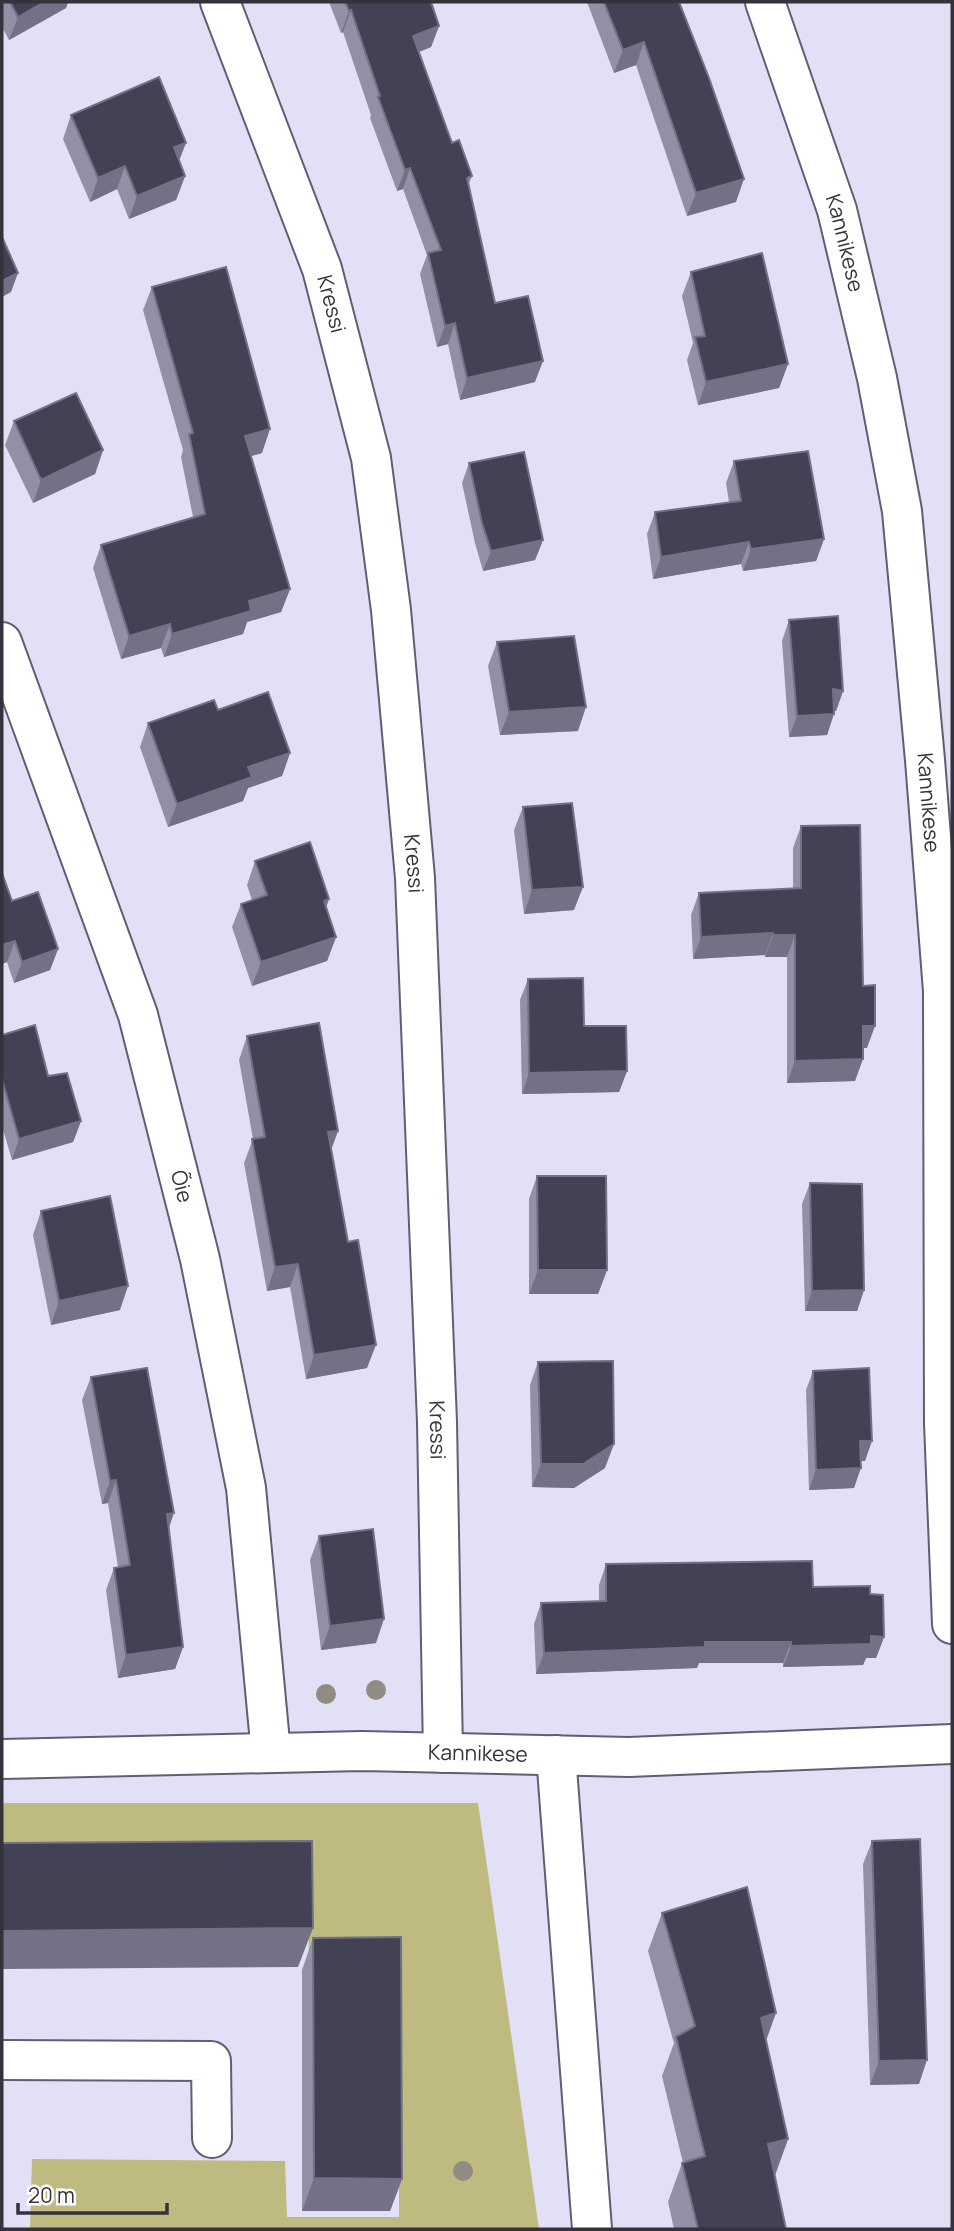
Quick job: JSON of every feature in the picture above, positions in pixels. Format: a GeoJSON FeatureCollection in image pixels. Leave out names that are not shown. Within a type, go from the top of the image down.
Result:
{"type":"FeatureCollection","features":[{"type":"Feature","properties":{"kind":"street","name":"Kressi"},"geometry":{"type":"LineString","coordinates":[[220,2],[322,269],[371,458],[391,610],[415,878],[437,1422],[443,1753]]}},
{"type":"Feature","properties":{"kind":"street","name":"Kannikese"},"geometry":{"type":"LineString","coordinates":[[765,2],[837,210],[877,378],[902,511],[943,991],[944,1423],[952,1624]]}},
{"type":"Feature","properties":{"kind":"street","name":"Õie"},"geometry":{"type":"LineString","coordinates":[[2,642],[138,1015],[200,1259],[246,1488],[271,1753]]}},
{"type":"Feature","properties":{"kind":"street","name":"Kannikese"},"geometry":{"type":"LineString","coordinates":[[2,1759],[271,1753],[629,1757],[952,1744]]}},
{"type":"Feature","properties":{"kind":"street"},"geometry":{"type":"LineString","coordinates":[[556,1755],[592,2229]]}},
{"type":"Feature","properties":{"kind":"street"},"geometry":{"type":"LineString","coordinates":[[2,2060],[211,2061],[212,2138]]}},
{"type":"Feature","properties":{"kind":"shaded area"},"geometry":{"type":"Polygon","coordinates":[[[2,1803],[478,1803],[539,2229],[30,2229],[32,2159],[285,2161],[287,2217],[399,2217],[399,1961],[309,1959],[307,1874],[2,1874],[2,1803]]]}},
{"type":"Feature","properties":{"kind":"building"},"geometry":{"type":"Polygon","coordinates":[[[10,2],[44,2],[18,17],[10,2]]]}},
{"type":"Feature","properties":{"kind":"building"},"geometry":{"type":"Polygon","coordinates":[[[345,2],[431,2],[439,26],[413,36],[452,143],[459,140],[472,176],[467,178],[495,303],[528,296],[543,361],[467,378],[455,323],[445,326],[428,253],[441,250],[410,168],[405,170],[378,97],[380,96],[351,10],[349,11],[345,2]]]}},
{"type":"Feature","properties":{"kind":"building"},"geometry":{"type":"Polygon","coordinates":[[[604,2],[679,2],[744,179],[696,193],[644,42],[623,50],[604,2]]]}},
{"type":"Feature","properties":{"kind":"building"},"geometry":{"type":"Polygon","coordinates":[[[159,77],[186,143],[174,147],[185,176],[137,196],[125,166],[98,178],[71,115],[159,77]]]}},
{"type":"Feature","properties":{"kind":"building"},"geometry":{"type":"Polygon","coordinates":[[[2,237],[18,273],[2,281],[2,237]]]}},
{"type":"Feature","properties":{"kind":"building"},"geometry":{"type":"Polygon","coordinates":[[[762,253],[788,364],[706,382],[695,337],[705,336],[691,272],[762,253]]]}},
{"type":"Feature","properties":{"kind":"building"},"geometry":{"type":"Polygon","coordinates":[[[226,267],[270,429],[245,436],[290,589],[249,601],[251,611],[172,634],[170,624],[129,636],[101,545],[205,514],[189,434],[193,433],[152,287],[226,267]]]}},
{"type":"Feature","properties":{"kind":"building"},"geometry":{"type":"Polygon","coordinates":[[[76,393],[103,450],[41,480],[14,421],[76,393]]]}},
{"type":"Feature","properties":{"kind":"building"},"geometry":{"type":"Polygon","coordinates":[[[808,451],[824,539],[751,549],[749,542],[661,557],[655,512],[741,501],[734,461],[808,451]]]}},
{"type":"Feature","properties":{"kind":"building"},"geometry":{"type":"Polygon","coordinates":[[[524,452],[543,540],[491,551],[469,463],[524,452]]]}},
{"type":"Feature","properties":{"kind":"building"},"geometry":{"type":"Polygon","coordinates":[[[838,616],[843,691],[833,689],[834,714],[797,716],[789,620],[838,616]]]}},
{"type":"Feature","properties":{"kind":"building"},"geometry":{"type":"Polygon","coordinates":[[[574,636],[586,707],[509,712],[497,642],[574,636]]]}},
{"type":"Feature","properties":{"kind":"building"},"geometry":{"type":"Polygon","coordinates":[[[268,692],[290,753],[248,767],[252,777],[177,804],[148,723],[214,700],[218,710],[268,692]]]}},
{"type":"Feature","properties":{"kind":"building"},"geometry":{"type":"Polygon","coordinates":[[[572,803],[583,887],[532,890],[523,807],[572,803]]]}},
{"type":"Feature","properties":{"kind":"building"},"geometry":{"type":"Polygon","coordinates":[[[860,825],[863,986],[875,985],[875,1026],[863,1026],[863,1059],[795,1061],[795,935],[773,933],[701,937],[699,893],[801,888],[801,826],[860,825]]]}},
{"type":"Feature","properties":{"kind":"building"},"geometry":{"type":"Polygon","coordinates":[[[310,842],[329,899],[324,901],[336,937],[261,962],[241,904],[267,895],[255,861],[310,842]]]}},
{"type":"Feature","properties":{"kind":"building"},"geometry":{"type":"Polygon","coordinates":[[[2,873],[12,901],[38,892],[58,949],[22,962],[15,941],[2,945],[2,873]]]}},
{"type":"Feature","properties":{"kind":"building"},"geometry":{"type":"Polygon","coordinates":[[[583,978],[584,1026],[626,1026],[627,1071],[529,1073],[528,979],[583,978]]]}},
{"type":"Feature","properties":{"kind":"building"},"geometry":{"type":"Polygon","coordinates":[[[319,1023],[338,1131],[328,1132],[348,1242],[358,1240],[376,1345],[314,1355],[298,1264],[275,1267],[252,1139],[265,1137],[247,1036],[319,1023]]]}},
{"type":"Feature","properties":{"kind":"building"},"geometry":{"type":"Polygon","coordinates":[[[35,1025],[48,1076],[67,1073],[81,1121],[19,1139],[2,1079],[2,1035],[35,1025]]]}},
{"type":"Feature","properties":{"kind":"building"},"geometry":{"type":"Polygon","coordinates":[[[537,1176],[606,1176],[607,1270],[538,1270],[537,1176]]]}},
{"type":"Feature","properties":{"kind":"building"},"geometry":{"type":"Polygon","coordinates":[[[810,1183],[862,1184],[864,1290],[812,1291],[810,1183]]]}},
{"type":"Feature","properties":{"kind":"building"},"geometry":{"type":"Polygon","coordinates":[[[110,1196],[128,1286],[59,1301],[41,1211],[110,1196]]]}},
{"type":"Feature","properties":{"kind":"building"},"geometry":{"type":"Polygon","coordinates":[[[613,1361],[614,1444],[583,1464],[541,1464],[538,1362],[613,1361]]]}},
{"type":"Feature","properties":{"kind":"building"},"geometry":{"type":"Polygon","coordinates":[[[147,1368],[174,1513],[167,1514],[183,1647],[126,1655],[114,1568],[130,1565],[116,1480],[110,1481],[91,1377],[147,1368]]]}},
{"type":"Feature","properties":{"kind":"building"},"geometry":{"type":"Polygon","coordinates":[[[869,1368],[872,1441],[860,1441],[861,1468],[816,1470],[813,1371],[869,1368]]]}},
{"type":"Feature","properties":{"kind":"building"},"geometry":{"type":"Polygon","coordinates":[[[373,1529],[384,1619],[330,1626],[319,1536],[373,1529]]]}},
{"type":"Feature","properties":{"kind":"building"},"geometry":{"type":"Polygon","coordinates":[[[812,1561],[813,1587],[870,1586],[870,1594],[883,1595],[884,1637],[871,1636],[871,1644],[791,1646],[791,1642],[705,1642],[705,1647],[544,1653],[541,1603],[606,1601],[606,1564],[812,1561]]]}},
{"type":"Feature","properties":{"kind":"building"},"geometry":{"type":"Polygon","coordinates":[[[920,1839],[927,2060],[879,2061],[872,1841],[920,1839]]]}},
{"type":"Feature","properties":{"kind":"building"},"geometry":{"type":"Polygon","coordinates":[[[312,1841],[313,1928],[2,1931],[2,1843],[312,1841]]]}},
{"type":"Feature","properties":{"kind":"building"},"geometry":{"type":"Polygon","coordinates":[[[747,1887],[776,2013],[761,2018],[788,2139],[768,2144],[786,2229],[698,2229],[682,2163],[705,2156],[676,2037],[695,2026],[662,1913],[747,1887]]]}},
{"type":"Feature","properties":{"kind":"building"},"geometry":{"type":"Polygon","coordinates":[[[401,1937],[402,2179],[314,2178],[313,1938],[401,1937]]]}}]}
